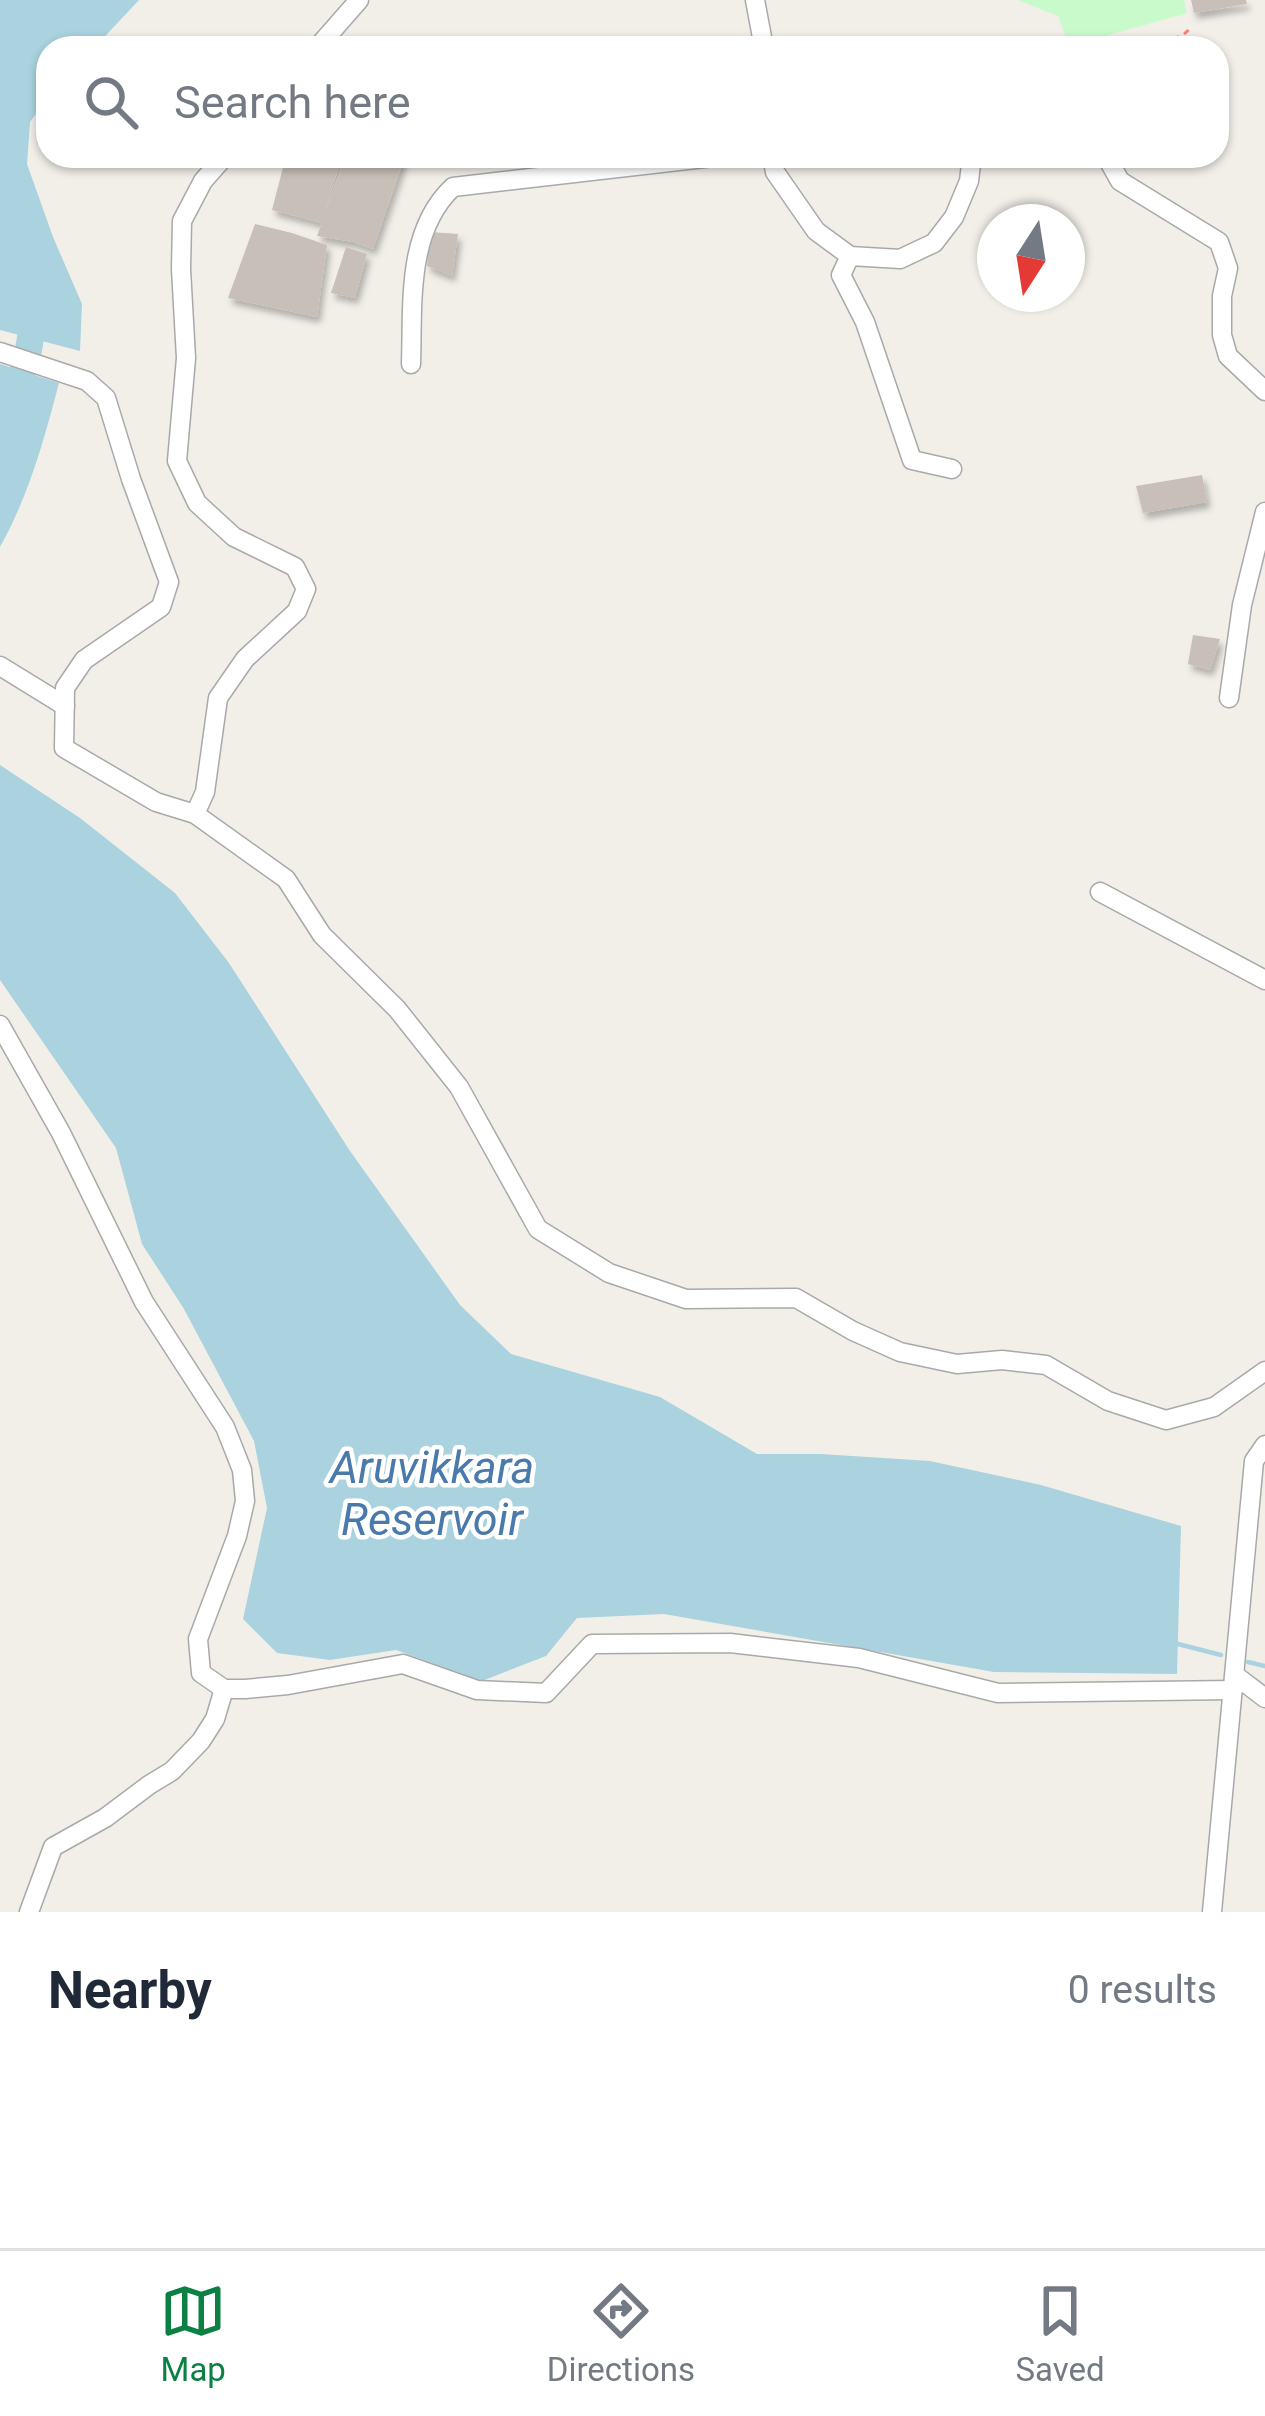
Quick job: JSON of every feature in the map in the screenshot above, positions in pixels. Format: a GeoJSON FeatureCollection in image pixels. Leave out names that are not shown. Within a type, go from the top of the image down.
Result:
{"type":"FeatureCollection","features":[{"type":"Feature","properties":{"kind":"street"},"geometry":{"type":"LineString","coordinates":[[328,36],[359,0]]}},
{"type":"Feature","properties":{"kind":"street"},"geometry":{"type":"LineString","coordinates":[[754,0],[762,36]]}},
{"type":"Feature","properties":{"kind":"street"},"geometry":{"type":"LineString","coordinates":[[195,814],[205,792],[218,698],[245,659],[297,611],[306,590],[295,567],[234,537],[196,503],[177,461],[186,358],[182,221],[214,168]]}},
{"type":"Feature","properties":{"kind":"street"},"geometry":{"type":"LineString","coordinates":[[411,364],[414,264],[437,202],[453,187],[618,168]]}},
{"type":"Feature","properties":{"kind":"street"},"geometry":{"type":"LineString","coordinates":[[774,168],[816,231],[850,256],[900,259],[934,243],[955,217],[971,168]]}},
{"type":"Feature","properties":{"kind":"street"},"geometry":{"type":"LineString","coordinates":[[1113,168],[1120,181],[1220,242],[1228,268],[1222,335],[1228,356],[1265,391]]}},
{"type":"Feature","properties":{"kind":"street"},"geometry":{"type":"LineString","coordinates":[[850,256],[842,275],[865,322],[912,460],[952,469]]}},
{"type":"Feature","properties":{"kind":"street"},"geometry":{"type":"LineString","coordinates":[[0,352],[87,381],[106,398],[169,582],[161,607],[84,660],[65,688],[64,748],[156,802],[195,814],[286,879],[322,935],[397,1009],[459,1087],[538,1228],[609,1273],[686,1299],[796,1298],[900,1352],[957,1364],[1002,1360],[1046,1365],[1108,1400],[1166,1420],[1214,1408],[1265,1371]]}},
{"type":"Feature","properties":{"kind":"street"},"geometry":{"type":"LineString","coordinates":[[1229,698],[1242,605],[1265,512]]}},
{"type":"Feature","properties":{"kind":"street"},"geometry":{"type":"LineString","coordinates":[[1242,605],[1265,613]]}},
{"type":"Feature","properties":{"kind":"street"},"geometry":{"type":"LineString","coordinates":[[0,666],[65,706]]}},
{"type":"Feature","properties":{"kind":"street"},"geometry":{"type":"LineString","coordinates":[[1100,892],[1265,980]]}},
{"type":"Feature","properties":{"kind":"street"},"geometry":{"type":"LineString","coordinates":[[0,1025],[61,1133],[144,1302],[225,1427],[242,1470],[244,1501],[237,1536],[198,1639],[201,1673],[224,1689],[288,1685],[403,1664],[477,1690],[546,1693],[592,1644],[730,1643],[859,1658],[998,1693],[1234,1683],[1265,1698]]}},
{"type":"Feature","properties":{"kind":"street"},"geometry":{"type":"LineString","coordinates":[[1212,1912],[1258,1497],[1254,1461],[1265,1445]]}},
{"type":"Feature","properties":{"kind":"street"},"geometry":{"type":"LineString","coordinates":[[29,1912],[53,1847],[105,1819],[172,1771],[202,1741],[224,1689]]}},
{"type":"Feature","properties":{"kind":"path"},"geometry":{"type":"LineString","coordinates":[[1179,36],[1193,26]]}},
{"type":"Feature","properties":{"kind":"green space"},"geometry":{"type":"Polygon","coordinates":[[[1017,0],[1184,0],[1187,13],[1105,36],[1065,36],[1058,16],[1017,0]]]}},
{"type":"Feature","properties":{"kind":"water"},"geometry":{"type":"Polygon","coordinates":[[[0,0],[139,0],[105,36],[36,36],[36,114],[30,122],[27,164],[82,304],[80,351],[0,330],[0,0]]]}},
{"type":"Feature","properties":{"kind":"water"},"geometry":{"type":"Polygon","coordinates":[[[0,364],[59,383],[27,487],[0,547],[0,364]]]}},
{"type":"Feature","properties":{"kind":"water","name":"Aruvikkara Reservoir"},"geometry":{"type":"Polygon","coordinates":[[[0,765],[80,818],[175,893],[229,963],[350,1151],[460,1305],[511,1354],[660,1397],[757,1454],[930,1461],[1041,1485],[1181,1526],[1177,1674],[994,1672],[664,1614],[577,1618],[546,1656],[482,1681],[396,1650],[330,1660],[277,1653],[243,1619],[267,1508],[254,1441],[184,1309],[142,1244],[116,1148],[0,980],[0,765]]]}},
{"type":"Feature","properties":{"kind":"building"},"geometry":{"type":"Polygon","coordinates":[[[1191,0],[1246,0],[1247,4],[1194,13],[1191,0]]]}},
{"type":"Feature","properties":{"kind":"building"},"geometry":{"type":"Polygon","coordinates":[[[283,168],[338,168],[323,218],[342,168],[401,168],[373,249],[317,236],[322,223],[272,210],[283,168]]]}},
{"type":"Feature","properties":{"kind":"building"},"geometry":{"type":"Polygon","coordinates":[[[255,224],[327,245],[317,317],[228,298],[255,224]]]}},
{"type":"Feature","properties":{"kind":"building"},"geometry":{"type":"Polygon","coordinates":[[[430,232],[458,234],[452,276],[427,266],[430,232]]]}},
{"type":"Feature","properties":{"kind":"building"},"geometry":{"type":"Polygon","coordinates":[[[346,247],[367,254],[355,298],[331,293],[346,247]]]}},
{"type":"Feature","properties":{"kind":"building"},"geometry":{"type":"Polygon","coordinates":[[[1202,475],[1207,502],[1143,513],[1136,486],[1202,475]]]}},
{"type":"Feature","properties":{"kind":"building"},"geometry":{"type":"Polygon","coordinates":[[[1193,635],[1220,639],[1210,670],[1188,664],[1193,635]]]}},
{"type":"Feature","properties":{"kind":"waterway"},"geometry":{"type":"LineString","coordinates":[[0,417],[25,362],[32,302]]}},
{"type":"Feature","properties":{"kind":"waterway"},"geometry":{"type":"LineString","coordinates":[[1174,1643],[1221,1655]]}},
{"type":"Feature","properties":{"kind":"waterway"},"geometry":{"type":"LineString","coordinates":[[1248,1662],[1265,1666]]}}]}
